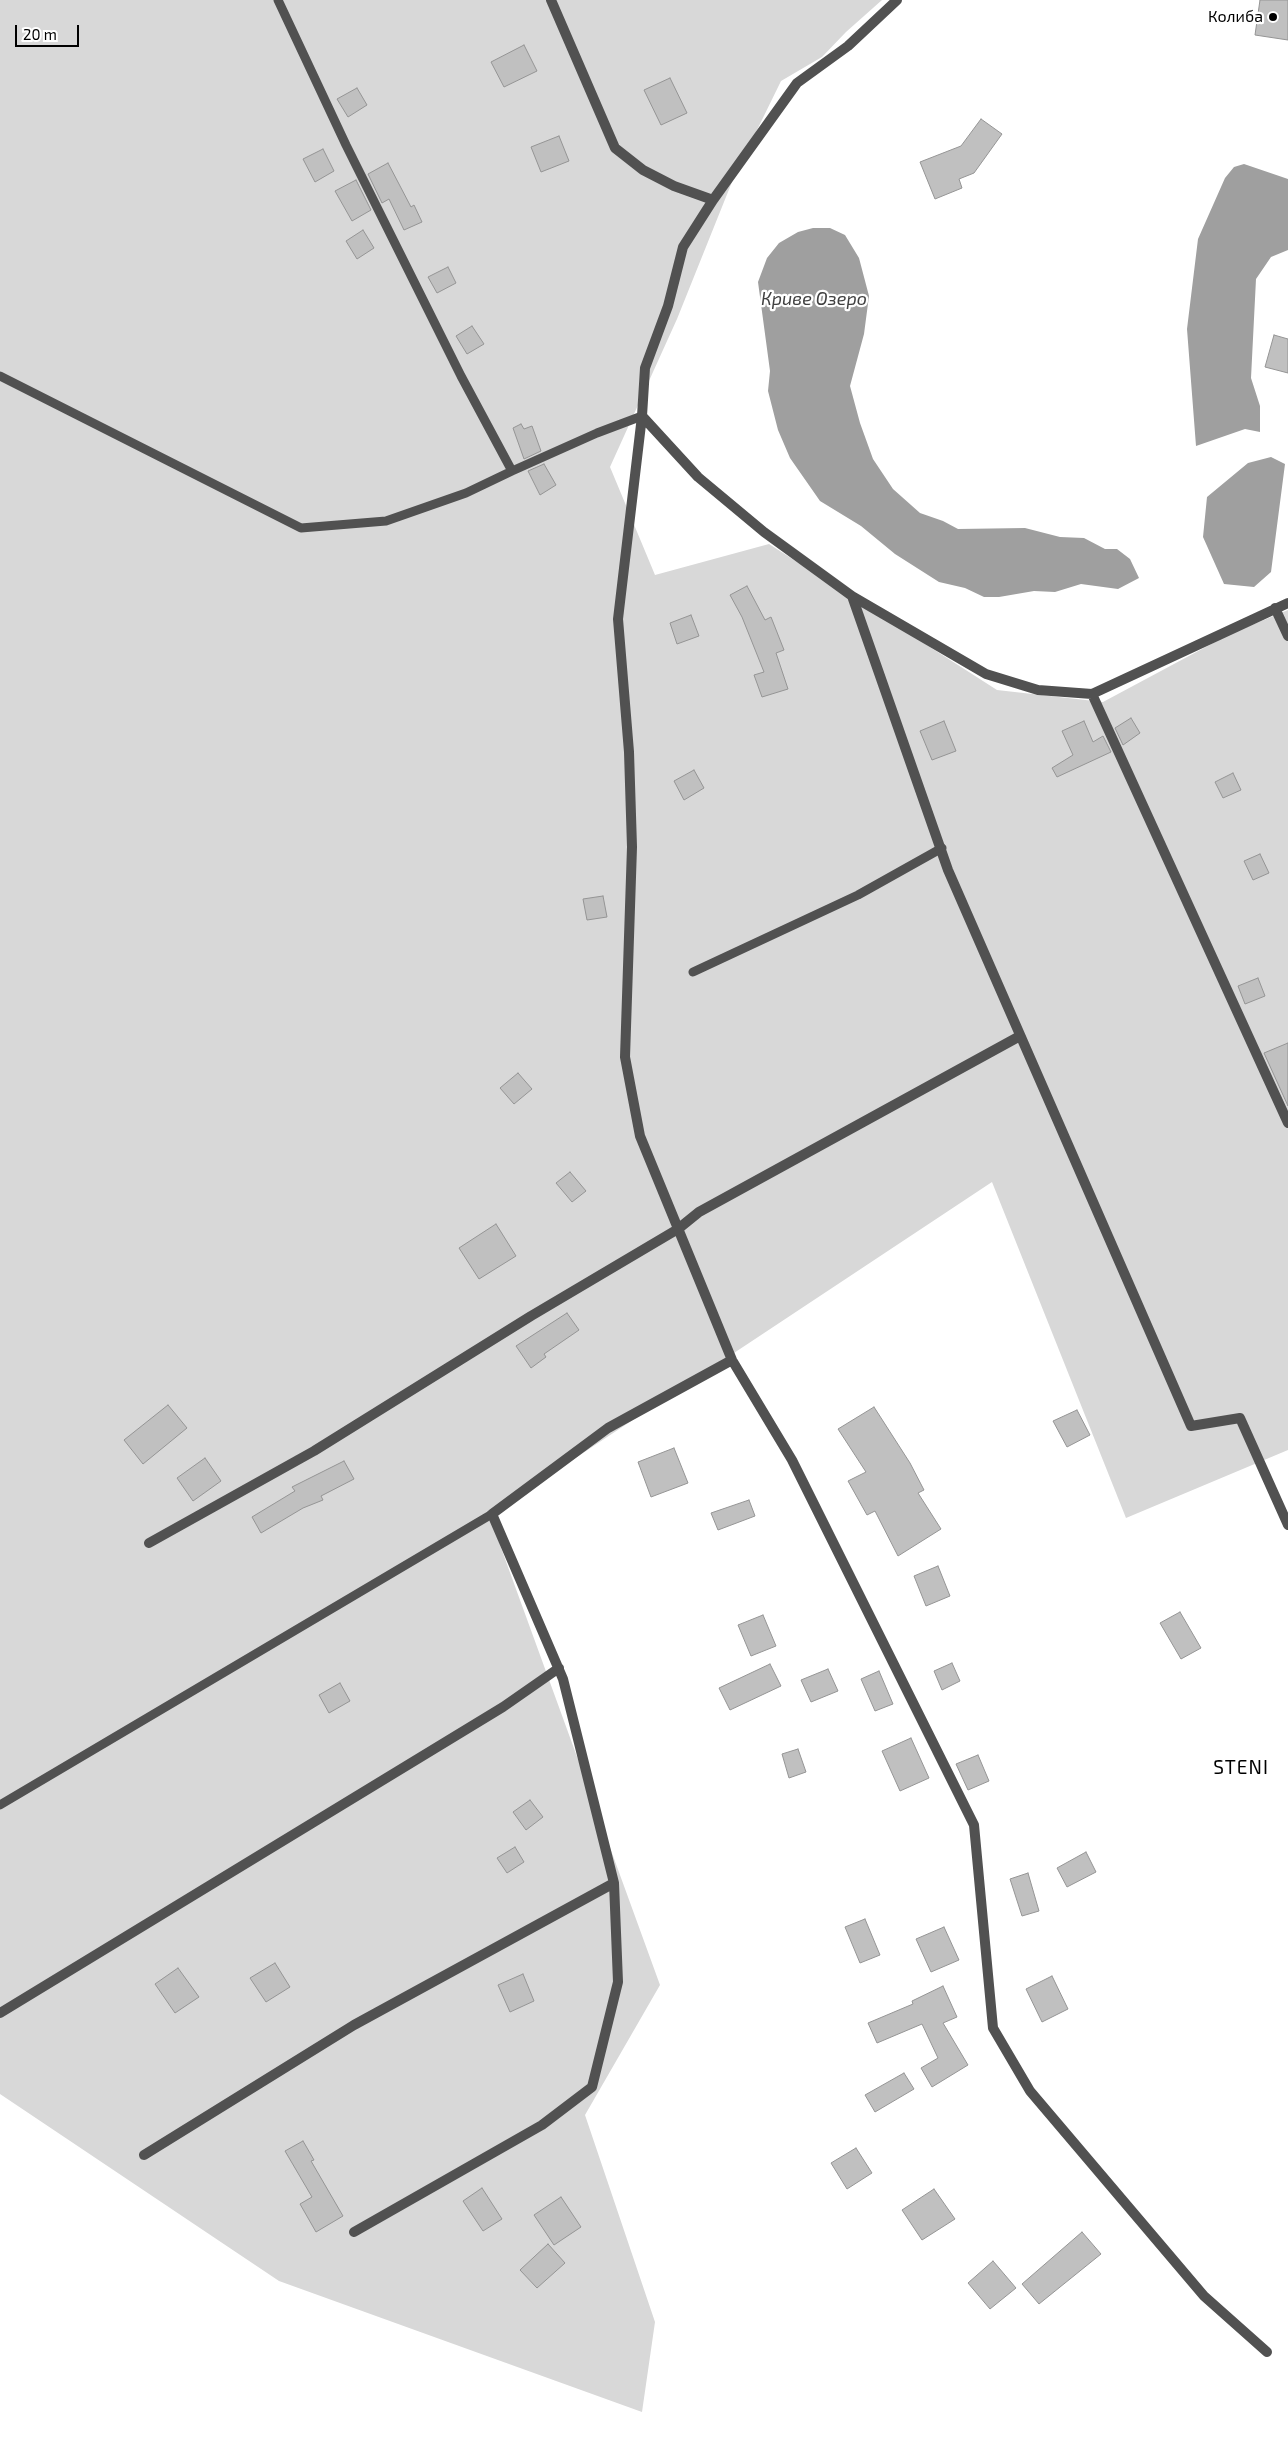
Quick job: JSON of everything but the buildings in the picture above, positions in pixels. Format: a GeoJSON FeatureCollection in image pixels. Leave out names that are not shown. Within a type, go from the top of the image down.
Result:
{"type":"FeatureCollection","features":[{"type":"Feature","properties":{"kind":"street"},"geometry":{"type":"LineString","coordinates":[[550,0],[615,148],[643,170],[674,186],[713,200]]}},
{"type":"Feature","properties":{"kind":"street"},"geometry":{"type":"LineString","coordinates":[[897,0],[848,46],[797,83],[713,200],[683,247],[668,306],[645,368],[642,416],[618,619],[630,752],[632,847],[625,1057],[640,1136],[732,1360],[792,1460],[974,1825],[993,2028],[1030,2090],[1049,2113],[1204,2296],[1267,2352]]}},
{"type":"Feature","properties":{"kind":"street"},"geometry":{"type":"LineString","coordinates":[[642,416],[698,477],[764,532],[852,596],[986,674],[1038,690],[1092,694],[1288,603]]}},
{"type":"Feature","properties":{"kind":"street"},"geometry":{"type":"LineString","coordinates":[[852,596],[942,848],[948,870],[1191,1426],[1240,1418],[1288,1525]]}},
{"type":"Feature","properties":{"kind":"street"},"geometry":{"type":"LineString","coordinates":[[1275,608],[1288,636]]}},
{"type":"Feature","properties":{"kind":"street"},"geometry":{"type":"LineString","coordinates":[[1092,694],[1288,1123]]}},
{"type":"Feature","properties":{"kind":"street"},"geometry":{"type":"LineString","coordinates":[[150,1543],[314,1450],[531,1316],[678,1229],[699,1212],[1020,1036]]}},
{"type":"Feature","properties":{"kind":"street"},"geometry":{"type":"LineString","coordinates":[[354,2232],[542,2125],[592,2087],[618,1982],[614,1883],[564,1679],[492,1514],[608,1428],[732,1360]]}},
{"type":"Feature","properties":{"kind":"street"},"geometry":{"type":"LineString","coordinates":[[0,2013],[504,1707],[559,1668]]}},
{"type":"Feature","properties":{"kind":"street"},"geometry":{"type":"LineString","coordinates":[[144,2155],[354,2025],[614,1883]]}},
{"type":"Feature","properties":{"kind":"lane"},"geometry":{"type":"LineString","coordinates":[[278,0],[359,172],[460,376],[512,471]]}},
{"type":"Feature","properties":{"kind":"lane"},"geometry":{"type":"LineString","coordinates":[[0,376],[301,528],[386,521],[466,492],[597,433],[642,416]]}},
{"type":"Feature","properties":{"kind":"lane"},"geometry":{"type":"LineString","coordinates":[[693,972],[858,895],[942,848]]}},
{"type":"Feature","properties":{"kind":"lane"},"geometry":{"type":"LineString","coordinates":[[0,1805],[492,1514]]}},
{"type":"Feature","properties":{"kind":"shaded area"},"geometry":{"type":"Polygon","coordinates":[[[0,0],[882,0],[846,32],[822,57],[781,81],[734,177],[677,319],[610,467],[655,575],[769,544],[997,690],[1103,702],[1230,634],[1288,610],[1288,1450],[1126,1518],[992,1182],[497,1510],[496,1534],[660,1985],[585,2115],[655,2322],[642,2412],[279,2281],[0,2094],[0,0]]]}},
{"type":"Feature","properties":{"kind":"water"},"geometry":{"type":"Polygon","coordinates":[[[1244,164],[1288,179],[1288,250],[1271,257],[1256,279],[1251,378],[1260,406],[1260,432],[1245,429],[1196,446],[1187,329],[1198,239],[1225,178],[1234,167],[1244,164]]]}},
{"type":"Feature","properties":{"kind":"water","name":"Криве Озеро"},"geometry":{"type":"Polygon","coordinates":[[[813,228],[830,228],[845,235],[859,258],[869,296],[864,334],[850,386],[860,423],[873,459],[893,489],[920,513],[943,521],[958,529],[1025,528],[1060,537],[1084,538],[1105,549],[1117,549],[1130,559],[1139,578],[1118,589],[1081,584],[1055,592],[1034,591],[999,597],[984,597],[965,588],[939,582],[895,554],[861,526],[820,501],[790,458],[778,430],[768,391],[770,371],[758,282],[767,258],[779,243],[798,232],[813,228]]]}},
{"type":"Feature","properties":{"kind":"water"},"geometry":{"type":"Polygon","coordinates":[[[1271,457],[1285,464],[1271,572],[1254,587],[1224,584],[1203,537],[1207,497],[1248,463],[1271,457]]]}},
{"type":"Feature","properties":{"kind":"place","name":"Колиба"},"geometry":{"type":"Point","coordinates":[1273,17]}},
{"type":"Feature","properties":{"kind":"district","name":"STENI"},"geometry":{"type":"Point","coordinates":[1241,1768]}}]}
